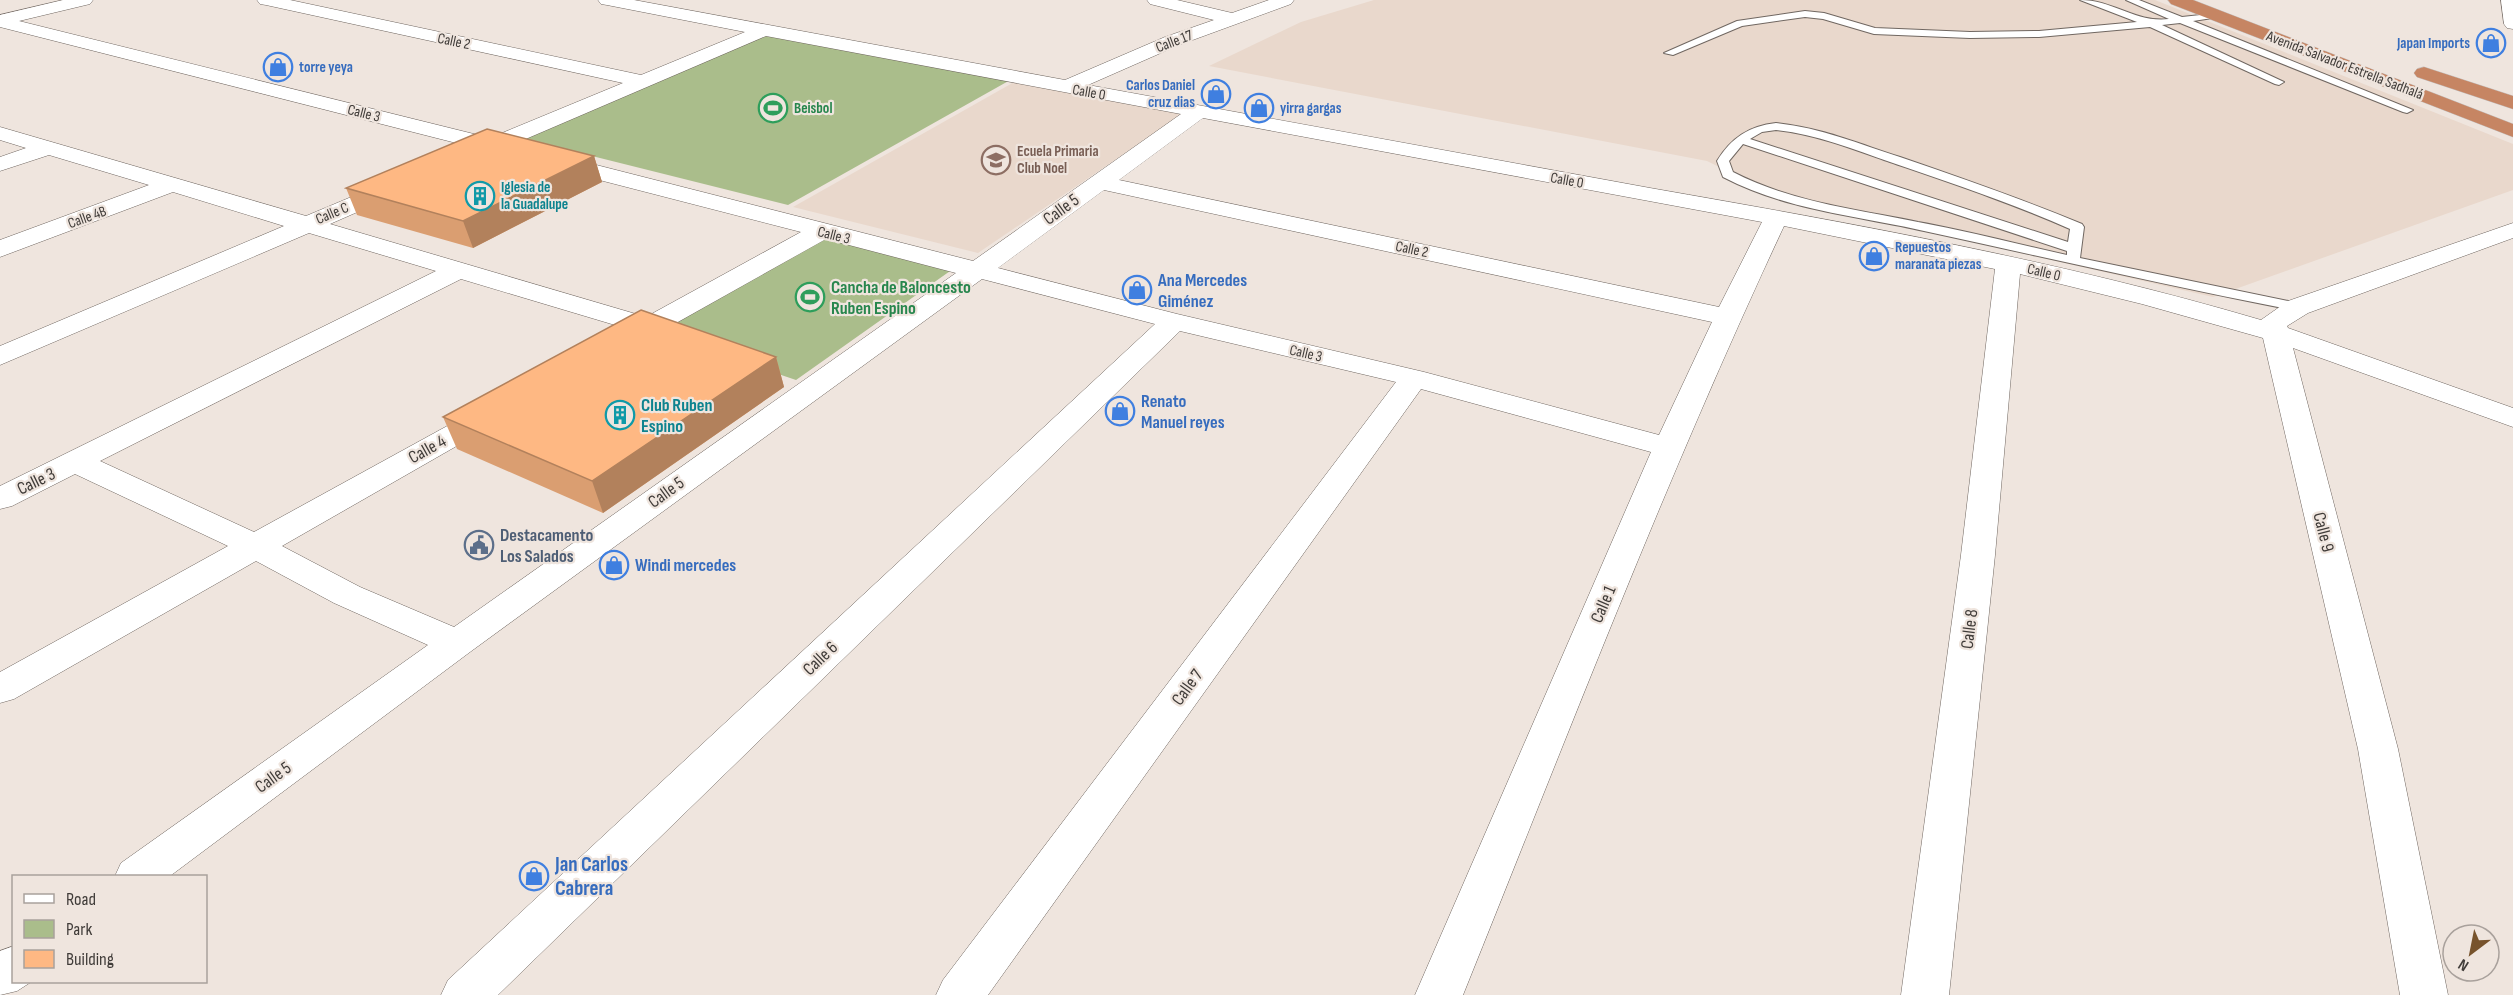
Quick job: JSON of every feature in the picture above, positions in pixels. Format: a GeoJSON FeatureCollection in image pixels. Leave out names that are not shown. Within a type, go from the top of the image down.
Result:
{"type":"FeatureCollection","features":[{"type":"Feature","properties":{"kind":"highway","name":"Avenida Salvador Estrella Sadhalá"},"geometry":{"type":"LineString","coordinates":[[2177,0],[2222,5],[2513,116]]}},
{"type":"Feature","properties":{"kind":"highway","name":"Avenida Salvador Estrella Sadhalá"},"geometry":{"type":"LineString","coordinates":[[2222,5],[2513,131]]}},
{"type":"Feature","properties":{"kind":"highway"},"geometry":{"type":"LineString","coordinates":[[2403,65],[2513,103]]}},
{"type":"Feature","properties":{"kind":"street"},"geometry":{"type":"LineString","coordinates":[[0,21],[84,0]]}},
{"type":"Feature","properties":{"kind":"street","name":"Calle 2"},"geometry":{"type":"LineString","coordinates":[[266,0],[642,81]]}},
{"type":"Feature","properties":{"kind":"street","name":"Calle 0"},"geometry":{"type":"LineString","coordinates":[[607,0],[1064,88],[1776,218],[2008,264],[2134,293],[2273,333],[2513,418]]}},
{"type":"Feature","properties":{"kind":"street"},"geometry":{"type":"LineString","coordinates":[[1156,0],[1233,19]]}},
{"type":"Feature","properties":{"kind":"street","name":"Calle 17"},"geometry":{"type":"LineString","coordinates":[[1064,88],[1172,41],[1285,0]]}},
{"type":"Feature","properties":{"kind":"street"},"geometry":{"type":"LineString","coordinates":[[2510,0],[2513,24]]}},
{"type":"Feature","properties":{"kind":"street","name":"Calle 3"},"geometry":{"type":"LineString","coordinates":[[0,21],[532,156],[820,232],[1174,321],[1414,378],[1668,447]]}},
{"type":"Feature","properties":{"kind":"street"},"geometry":{"type":"LineString","coordinates":[[460,159],[764,30]]}},
{"type":"Feature","properties":{"kind":"street","name":"Calle 5"},"geometry":{"type":"LineString","coordinates":[[138,875],[975,270],[1198,112]]}},
{"type":"Feature","properties":{"kind":"street"},"geometry":{"type":"LineString","coordinates":[[0,133],[650,327]]}},
{"type":"Feature","properties":{"kind":"street"},"geometry":{"type":"LineString","coordinates":[[0,164],[50,147]]}},
{"type":"Feature","properties":{"kind":"street","name":"Calle C"},"geometry":{"type":"LineString","coordinates":[[0,356],[416,178]]}},
{"type":"Feature","properties":{"kind":"street","name":"Calle 2"},"geometry":{"type":"LineString","coordinates":[[1098,182],[1726,316]]}},
{"type":"Feature","properties":{"kind":"street","name":"Calle 4B"},"geometry":{"type":"LineString","coordinates":[[0,249],[173,184]]}},
{"type":"Feature","properties":{"kind":"street","name":"Calle 1"},"geometry":{"type":"LineString","coordinates":[[1439,995],[1668,447],[1726,316],[1776,218]]}},
{"type":"Feature","properties":{"kind":"street"},"geometry":{"type":"LineString","coordinates":[[2273,333],[2273,323],[2298,307],[2513,230]]}},
{"type":"Feature","properties":{"kind":"street"},"geometry":{"type":"LineString","coordinates":[[598,355],[820,232]]}},
{"type":"Feature","properties":{"kind":"street","name":"Calle 8"},"geometry":{"type":"LineString","coordinates":[[1925,995],[1977,567],[2008,264]]}},
{"type":"Feature","properties":{"kind":"street","name":"Calle 3"},"geometry":{"type":"LineString","coordinates":[[0,499],[458,270]]}},
{"type":"Feature","properties":{"kind":"street","name":"Calle 6"},"geometry":{"type":"LineString","coordinates":[[465,995],[1174,321]]}},
{"type":"Feature","properties":{"kind":"street","name":"Calle 9"},"geometry":{"type":"LineString","coordinates":[[2273,333],[2378,749],[2424,995]]}},
{"type":"Feature","properties":{"kind":"street","name":"Calle 7"},"geometry":{"type":"LineString","coordinates":[[960,995],[1414,378]]}},
{"type":"Feature","properties":{"kind":"street","name":"Calle 4"},"geometry":{"type":"LineString","coordinates":[[0,689],[254,544],[514,401]]}},
{"type":"Feature","properties":{"kind":"street"},"geometry":{"type":"LineString","coordinates":[[75,462],[254,544],[347,595],[457,643]]}},
{"type":"Feature","properties":{"kind":"lane"},"geometry":{"type":"LineString","coordinates":[[2085,0],[2151,24],[2279,81]]}},
{"type":"Feature","properties":{"kind":"lane"},"geometry":{"type":"LineString","coordinates":[[2131,0],[2407,110]]}},
{"type":"Feature","properties":{"kind":"lane"},"geometry":{"type":"LineString","coordinates":[[1668,52],[1740,23],[1805,14],[1824,16],[1874,31],[1970,35],[2038,34],[2182,20],[2222,5]]}},
{"type":"Feature","properties":{"kind":"lane"},"geometry":{"type":"LineString","coordinates":[[2074,255],[2077,227],[2025,204],[1831,138],[1784,127],[1764,128],[1731,146],[1723,161],[1727,174],[1756,189],[1806,205],[2074,255],[2298,307]]}},
{"type":"Feature","properties":{"kind":"lane"},"geometry":{"type":"LineString","coordinates":[[1741,140],[2074,255]]}},
{"type":"Feature","properties":{"kind":"shaded area"},"geometry":{"type":"Polygon","coordinates":[[[1374,0],[2155,0],[2513,144],[2513,190],[2213,297],[1782,198],[1707,161],[1209,66],[1301,22],[1374,0]]]}},
{"type":"Feature","properties":{"kind":"shaded area","name":"Ecuela Primaria Club Noel"},"geometry":{"type":"Polygon","coordinates":[[[1016,81],[1184,113],[978,253],[793,207],[1016,81]]]}},
{"type":"Feature","properties":{"kind":"green space","name":"Beisbol"},"geometry":{"type":"Polygon","coordinates":[[[763,32],[1012,79],[788,205],[516,137],[763,32]]]}},
{"type":"Feature","properties":{"kind":"green space","name":"Cancha de Baloncesto Ruben Espino"},"geometry":{"type":"Polygon","coordinates":[[[826,230],[960,264],[796,380],[649,330],[826,230]]]}},
{"type":"Feature","properties":{"kind":"building"},"geometry":{"type":"Polygon","coordinates":[[[487,129],[594,156],[463,221],[346,188],[487,129]]]}},
{"type":"Feature","properties":{"kind":"building","name":"Club Ruben Espino"},"geometry":{"type":"Polygon","coordinates":[[[641,310],[776,357],[592,481],[443,417],[641,310]]]}},
{"type":"Feature","properties":{"kind":"place","name":"Japan Imports"},"geometry":{"type":"Point","coordinates":[2491,43]}},
{"type":"Feature","properties":{"kind":"place","name":"torre yeya"},"geometry":{"type":"Point","coordinates":[278,67]}},
{"type":"Feature","properties":{"kind":"place","name":"Carlos Daniel cruz dias"},"geometry":{"type":"Point","coordinates":[1216,94]}},
{"type":"Feature","properties":{"kind":"place","name":"Beisbol"},"geometry":{"type":"Point","coordinates":[773,108]}},
{"type":"Feature","properties":{"kind":"place","name":"yirra gargas"},"geometry":{"type":"Point","coordinates":[1259,108]}},
{"type":"Feature","properties":{"kind":"place","name":"Ecuela Primaria Club Noel"},"geometry":{"type":"Point","coordinates":[996,160]}},
{"type":"Feature","properties":{"kind":"place","name":"Iglesia de la Guadalupe"},"geometry":{"type":"Point","coordinates":[480,196]}},
{"type":"Feature","properties":{"kind":"place","name":"Repuestos maranata piezas"},"geometry":{"type":"Point","coordinates":[1874,256]}},
{"type":"Feature","properties":{"kind":"place","name":"Ana Mercedes Giménez"},"geometry":{"type":"Point","coordinates":[1137,290]}},
{"type":"Feature","properties":{"kind":"place","name":"Cancha de Baloncesto Ruben Espino"},"geometry":{"type":"Point","coordinates":[810,297]}},
{"type":"Feature","properties":{"kind":"place","name":"Renato Manuel reyes"},"geometry":{"type":"Point","coordinates":[1120,411]}},
{"type":"Feature","properties":{"kind":"place","name":"Club Ruben Espino"},"geometry":{"type":"Point","coordinates":[620,415]}},
{"type":"Feature","properties":{"kind":"place","name":"Destacamento Los Salados"},"geometry":{"type":"Point","coordinates":[479,545]}},
{"type":"Feature","properties":{"kind":"place","name":"Windi mercedes"},"geometry":{"type":"Point","coordinates":[614,565]}},
{"type":"Feature","properties":{"kind":"place","name":"Jan Carlos Cabrera"},"geometry":{"type":"Point","coordinates":[534,876]}}]}
